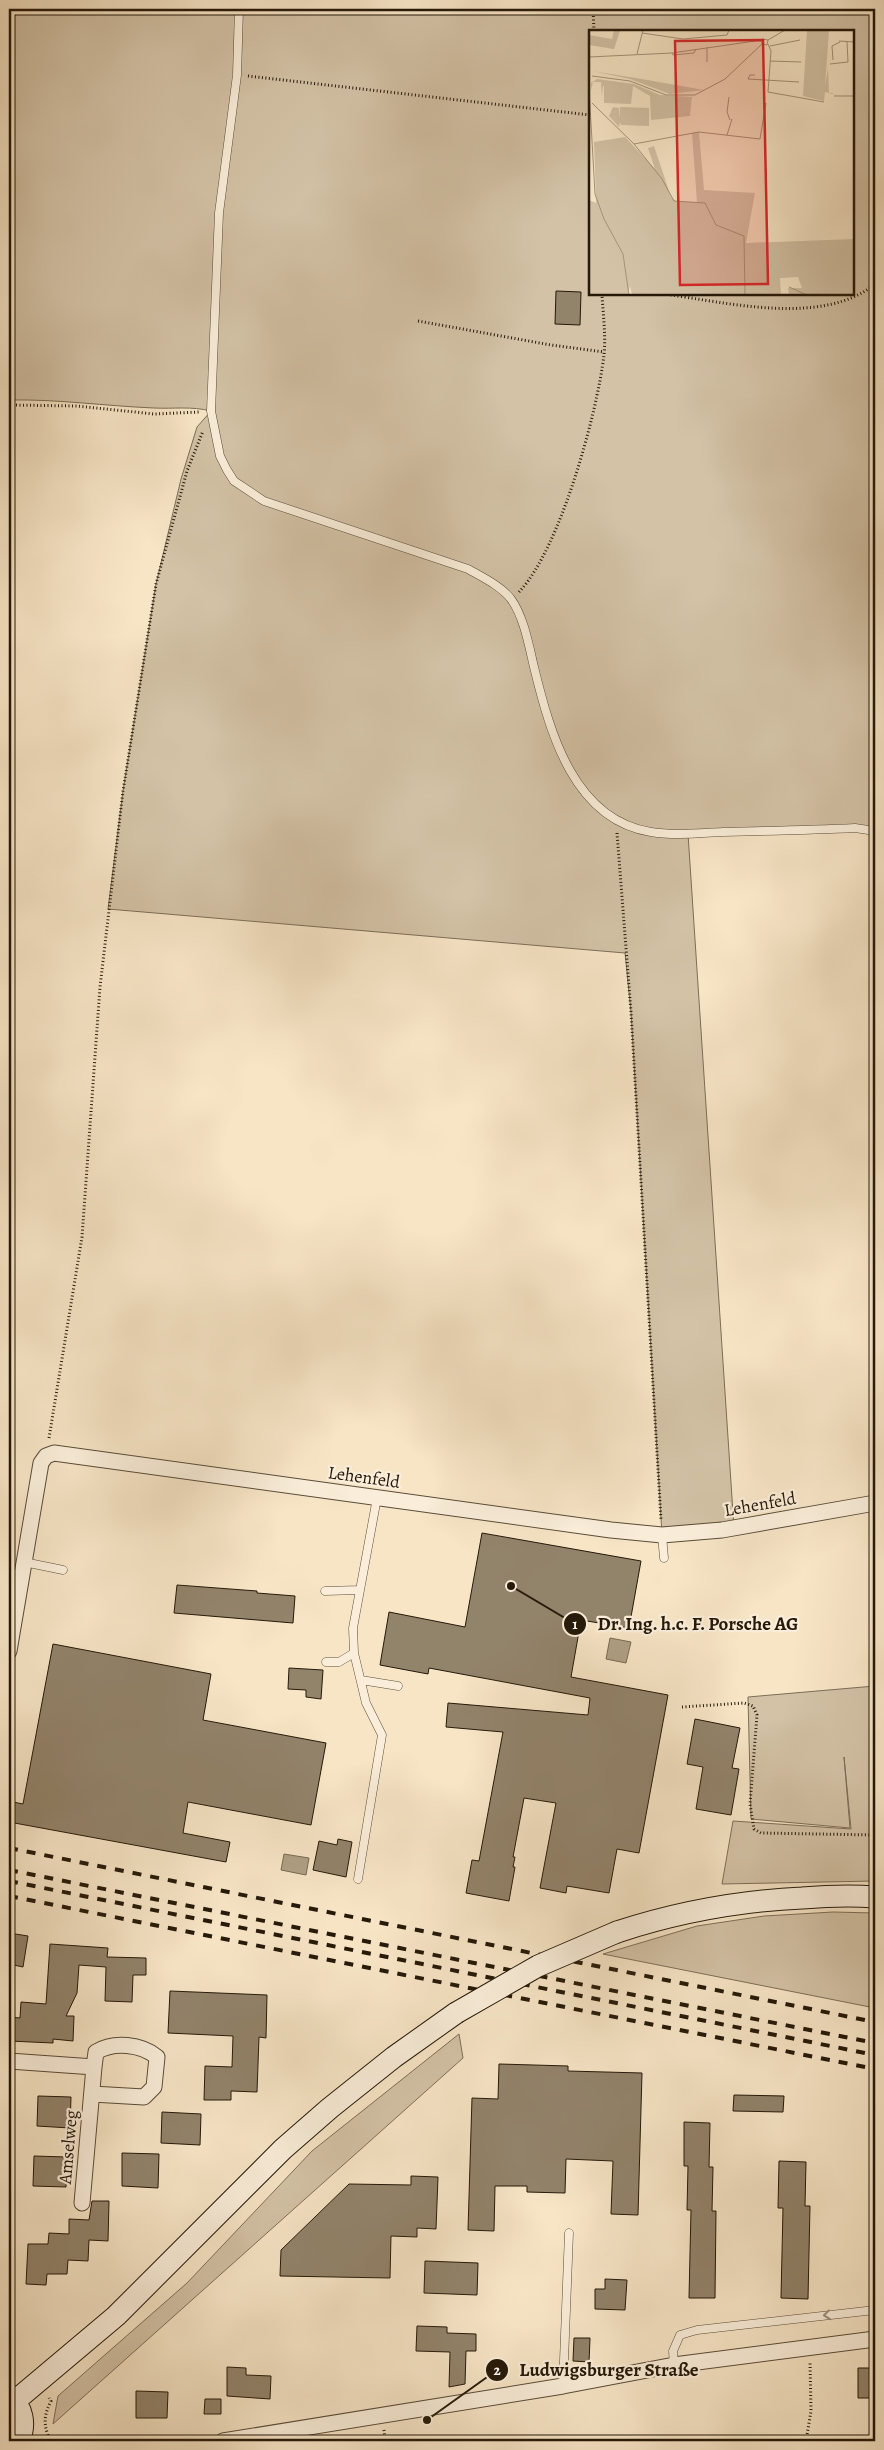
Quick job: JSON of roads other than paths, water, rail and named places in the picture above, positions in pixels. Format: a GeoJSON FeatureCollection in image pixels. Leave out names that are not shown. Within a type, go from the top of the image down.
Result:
{"type":"FeatureCollection","features":[{"type":"Feature","properties":{"kind":"main road"},"geometry":{"type":"LineString","coordinates":[[19,2441],[23,2430],[22,2415],[12,2398],[116,2316],[283,2149],[330,2108],[456,2013],[538,1966],[617,1932],[696,1910],[763,1900],[833,1896],[875,1897]]}},
{"type":"Feature","properties":{"kind":"street","name":"Lehenfeld"},"geometry":{"type":"LineString","coordinates":[[24,1562],[41,1463],[46,1456],[54,1453],[611,1530],[662,1535],[722,1530],[875,1503]]}},
{"type":"Feature","properties":{"kind":"street"},"geometry":{"type":"LineString","coordinates":[[9,1651],[24,1562]]}},
{"type":"Feature","properties":{"kind":"street","name":"Amselweg"},"geometry":{"type":"LineString","coordinates":[[82,2203],[94,2067],[96,2052],[107,2046],[145,2048],[157,2057],[154,2087],[144,2098],[92,2094]]}},
{"type":"Feature","properties":{"kind":"street"},"geometry":{"type":"LineString","coordinates":[[9,2061],[94,2067]]}},
{"type":"Feature","properties":{"kind":"street"},"geometry":{"type":"LineString","coordinates":[[223,2441],[563,2386],[674,2365],[809,2346],[875,2339]]}},
{"type":"Feature","properties":{"kind":"lane"},"geometry":{"type":"LineString","coordinates":[[239,9],[237,75],[219,213],[211,411],[220,456],[234,482],[264,501],[468,569],[492,583],[511,599],[528,642],[543,707],[566,763],[593,804],[617,822],[651,832],[688,834],[855,828],[875,831]]}},
{"type":"Feature","properties":{"kind":"lane"},"geometry":{"type":"LineString","coordinates":[[358,1879],[382,1735],[366,1703],[354,1653],[353,1628],[377,1498]]}},
{"type":"Feature","properties":{"kind":"lane"},"geometry":{"type":"LineString","coordinates":[[662,1535],[664,1558]]}},
{"type":"Feature","properties":{"kind":"lane"},"geometry":{"type":"LineString","coordinates":[[24,1562],[63,1570]]}},
{"type":"Feature","properties":{"kind":"lane"},"geometry":{"type":"LineString","coordinates":[[325,1591],[360,1590]]}},
{"type":"Feature","properties":{"kind":"lane"},"geometry":{"type":"LineString","coordinates":[[326,1662],[339,1662],[354,1653]]}},
{"type":"Feature","properties":{"kind":"lane"},"geometry":{"type":"LineString","coordinates":[[361,1680],[398,1686]]}},
{"type":"Feature","properties":{"kind":"lane"},"geometry":{"type":"LineString","coordinates":[[563,2386],[569,2233]]}},
{"type":"Feature","properties":{"kind":"lane"},"geometry":{"type":"LineString","coordinates":[[674,2365],[673,2352],[680,2335],[697,2330],[875,2310]]}},
{"type":"Feature","properties":{"kind":"railway"},"geometry":{"type":"LineString","coordinates":[[9,1848],[875,2022]]}},
{"type":"Feature","properties":{"kind":"railway"},"geometry":{"type":"LineString","coordinates":[[9,1870],[875,2043]]}},
{"type":"Feature","properties":{"kind":"railway"},"geometry":{"type":"LineString","coordinates":[[9,1881],[875,2055]]}},
{"type":"Feature","properties":{"kind":"railway"},"geometry":{"type":"LineString","coordinates":[[9,1896],[875,2069]]}},
{"type":"Feature","properties":{"kind":"place","name":"Dr. Ing. h.c. F. Porsche AG"},"geometry":{"type":"Point","coordinates":[511,1586]}},
{"type":"Feature","properties":{"kind":"place","name":"Ludwigsburger Straße"},"geometry":{"type":"Point","coordinates":[427,2420]}}]}
